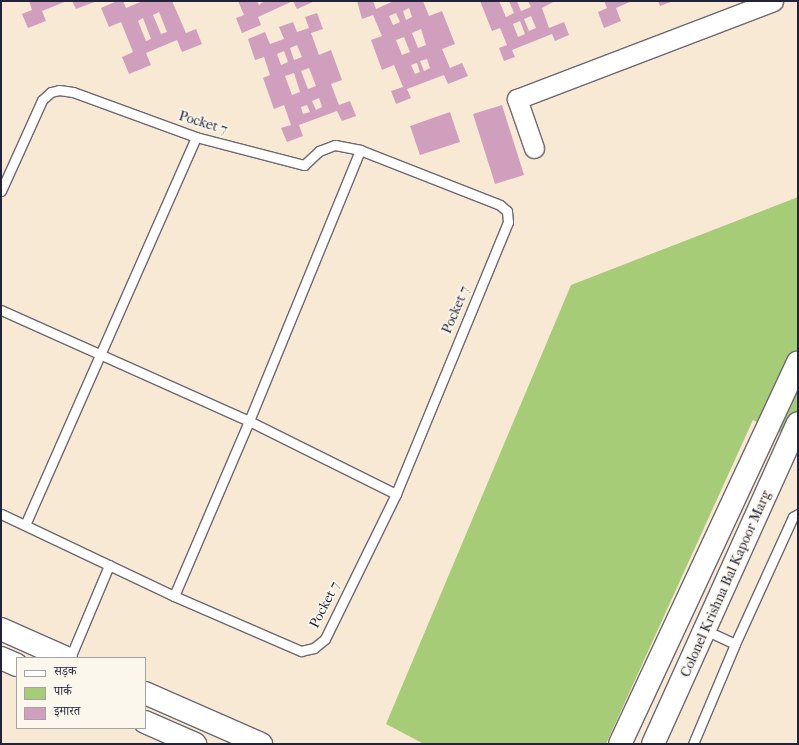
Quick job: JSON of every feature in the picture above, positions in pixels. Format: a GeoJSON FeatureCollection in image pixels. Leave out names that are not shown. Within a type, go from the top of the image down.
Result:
{"type":"FeatureCollection","features":[{"type":"Feature","properties":{"kind":"street"},"geometry":{"type":"LineString","coordinates":[[534,148],[517,99],[773,1]]}},
{"type":"Feature","properties":{"kind":"street"},"geometry":{"type":"LineString","coordinates":[[620,744],[798,362]]}},
{"type":"Feature","properties":{"kind":"street","name":"Colonel Krishna Bal Kapoor Marg"},"geometry":{"type":"LineString","coordinates":[[653,744],[798,423]]}},
{"type":"Feature","properties":{"kind":"street"},"geometry":{"type":"LineString","coordinates":[[1,629],[64,657]]}},
{"type":"Feature","properties":{"kind":"street"},"geometry":{"type":"LineString","coordinates":[[1,658],[16,665]]}},
{"type":"Feature","properties":{"kind":"street"},"geometry":{"type":"LineString","coordinates":[[146,693],[261,744]]}},
{"type":"Feature","properties":{"kind":"street"},"geometry":{"type":"LineString","coordinates":[[146,722],[195,744]]}},
{"type":"Feature","properties":{"kind":"lane","name":"Pocket 7"},"geometry":{"type":"LineString","coordinates":[[1,191],[42,100],[51,92],[59,90],[73,92],[196,137],[304,165],[319,151],[335,145],[360,150],[500,205],[507,211],[508,222],[396,494],[325,639],[314,648],[302,651],[174,596],[25,524],[1,514]]}},
{"type":"Feature","properties":{"kind":"lane"},"geometry":{"type":"LineString","coordinates":[[25,524],[102,355],[196,137]]}},
{"type":"Feature","properties":{"kind":"lane"},"geometry":{"type":"LineString","coordinates":[[174,596],[249,421],[360,150]]}},
{"type":"Feature","properties":{"kind":"lane"},"geometry":{"type":"LineString","coordinates":[[1,310],[249,421],[396,494]]}},
{"type":"Feature","properties":{"kind":"lane"},"geometry":{"type":"LineString","coordinates":[[693,744],[735,644],[793,517],[798,514]]}},
{"type":"Feature","properties":{"kind":"lane"},"geometry":{"type":"LineString","coordinates":[[70,657],[109,565]]}},
{"type":"Feature","properties":{"kind":"lane"},"geometry":{"type":"LineString","coordinates":[[705,630],[735,644]]}},
{"type":"Feature","properties":{"kind":"green space"},"geometry":{"type":"Polygon","coordinates":[[[798,197],[798,441],[753,420],[606,744],[424,744],[386,724],[571,285],[798,197]]]}},
{"type":"Feature","properties":{"kind":"building"},"geometry":{"type":"Polygon","coordinates":[[[29,1],[67,1],[42,11],[46,21],[28,28],[22,14],[32,10],[29,1]]]}},
{"type":"Feature","properties":{"kind":"building"},"geometry":{"type":"Polygon","coordinates":[[[72,1],[97,1],[76,9],[72,1]]]}},
{"type":"Feature","properties":{"kind":"building"},"geometry":{"type":"Polygon","coordinates":[[[117,1],[123,1],[126,8],[143,1],[172,1],[186,33],[196,29],[202,44],[182,52],[177,40],[146,53],[151,65],[129,74],[122,57],[133,52],[121,22],[109,27],[101,8],[117,1]],[[159,12],[153,15],[161,34],[167,32],[159,12]],[[143,18],[138,21],[146,41],[151,39],[143,18]]]}},
{"type":"Feature","properties":{"kind":"building"},"geometry":{"type":"Polygon","coordinates":[[[238,1],[257,1],[259,5],[264,1],[293,1],[258,17],[261,25],[242,33],[236,18],[244,15],[238,1]]]}},
{"type":"Feature","properties":{"kind":"building"},"geometry":{"type":"Polygon","coordinates":[[[293,1],[315,1],[297,9],[293,1]]]}},
{"type":"Feature","properties":{"kind":"building"},"geometry":{"type":"Polygon","coordinates":[[[357,1],[373,1],[376,9],[394,1],[423,1],[429,16],[442,11],[455,44],[442,49],[450,68],[462,63],[468,76],[448,84],[444,75],[407,89],[411,98],[396,104],[391,91],[403,87],[394,65],[382,70],[371,40],[382,36],[373,15],[362,19],[357,1]],[[409,8],[403,11],[406,20],[412,17],[409,8]],[[396,13],[389,16],[393,25],[400,22],[396,13]],[[421,29],[412,33],[418,48],[426,45],[421,29]],[[404,37],[396,40],[402,55],[410,52],[404,37]],[[427,59],[420,61],[424,71],[430,68],[427,59]],[[417,63],[411,65],[415,74],[420,72],[417,63]]]}},
{"type":"Feature","properties":{"kind":"building"},"geometry":{"type":"Polygon","coordinates":[[[480,1],[499,1],[506,17],[514,13],[509,1],[517,1],[521,11],[531,7],[528,1],[555,1],[542,8],[549,28],[564,22],[569,35],[555,41],[552,34],[512,50],[515,57],[504,61],[499,48],[507,45],[500,28],[492,31],[480,1]],[[531,16],[524,19],[529,31],[536,28],[531,16]],[[520,21],[513,24],[518,37],[525,34],[520,21]]]}},
{"type":"Feature","properties":{"kind":"building"},"geometry":{"type":"Polygon","coordinates":[[[604,1],[632,1],[616,8],[621,21],[604,28],[598,12],[607,8],[604,1]]]}},
{"type":"Feature","properties":{"kind":"building"},"geometry":{"type":"Polygon","coordinates":[[[658,1],[673,1],[660,6],[658,1]]]}},
{"type":"Feature","properties":{"kind":"building"},"geometry":{"type":"Polygon","coordinates":[[[317,13],[323,29],[311,33],[319,55],[331,50],[342,80],[331,84],[339,105],[350,101],[356,116],[342,121],[337,111],[299,125],[303,136],[287,142],[281,128],[291,125],[284,105],[274,109],[263,78],[270,75],[264,57],[255,60],[248,39],[265,32],[270,44],[284,39],[279,27],[293,22],[297,32],[309,28],[305,17],[317,13]],[[297,45],[290,48],[294,60],[302,57],[297,45]],[[284,51],[277,54],[281,65],[288,62],[284,51]],[[309,68],[301,71],[308,89],[316,86],[309,68]],[[294,73],[285,76],[292,95],[300,92],[294,73]],[[319,98],[312,101],[316,110],[322,107],[319,98]],[[307,105],[301,107],[303,114],[310,112],[307,105]]]}},
{"type":"Feature","properties":{"kind":"building"},"geometry":{"type":"Polygon","coordinates":[[[502,105],[524,175],[495,184],[473,114],[502,105]]]}},
{"type":"Feature","properties":{"kind":"building"},"geometry":{"type":"Polygon","coordinates":[[[450,112],[460,142],[420,155],[410,126],[450,112]]]}}]}
